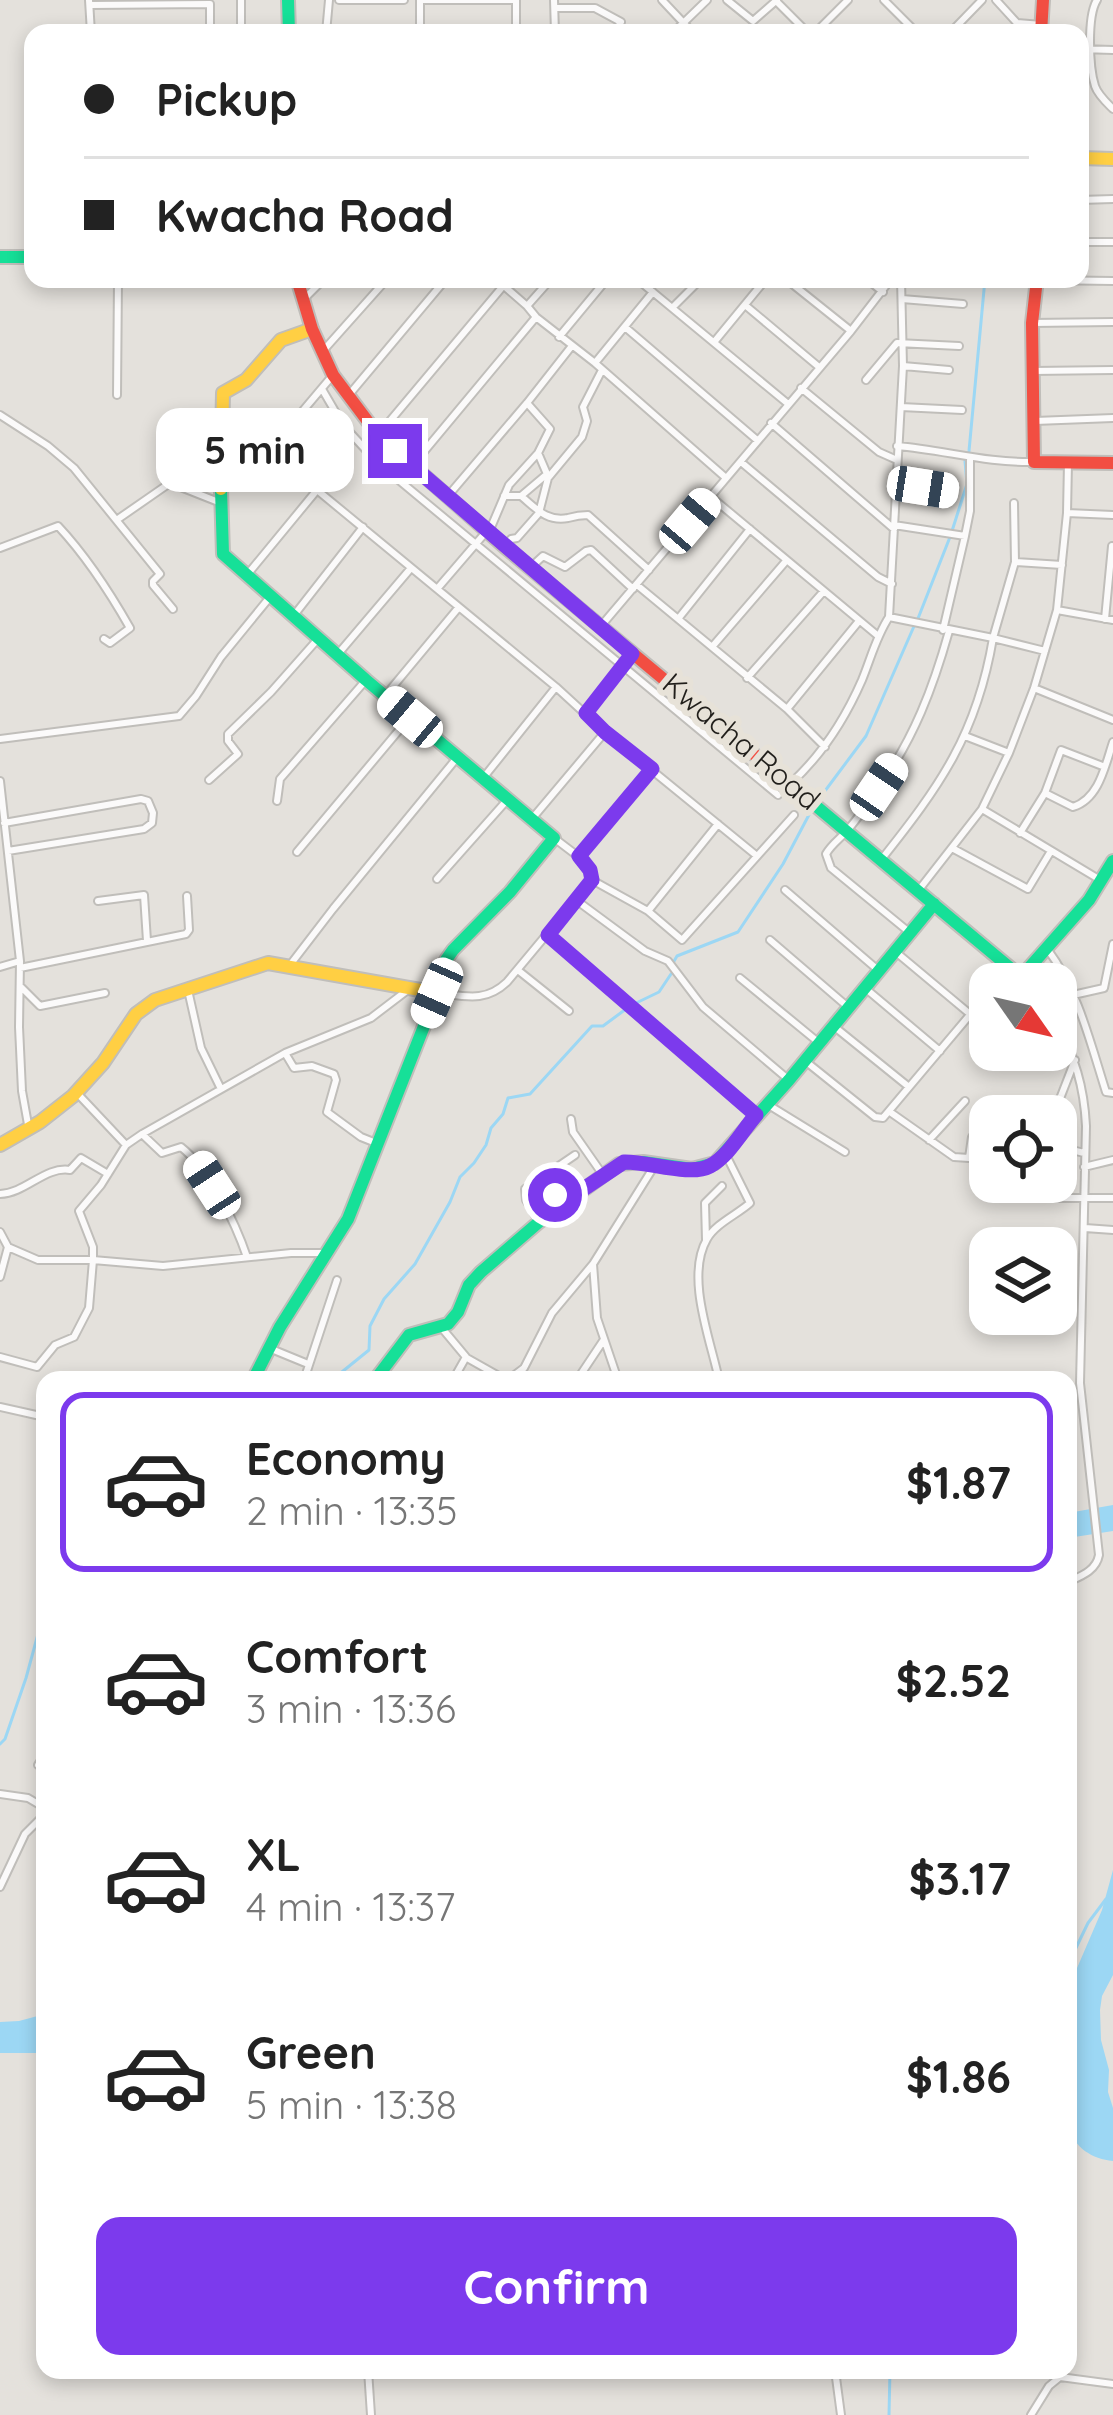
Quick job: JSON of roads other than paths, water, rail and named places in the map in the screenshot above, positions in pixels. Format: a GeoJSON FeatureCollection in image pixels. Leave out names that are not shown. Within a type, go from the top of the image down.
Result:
{"type":"FeatureCollection","features":[{"type":"Feature","properties":{"kind":"street"},"geometry":{"type":"LineString","coordinates":[[339,0],[404,0]]}},
{"type":"Feature","properties":{"kind":"street"},"geometry":{"type":"LineString","coordinates":[[422,0],[511,0]]}},
{"type":"Feature","properties":{"kind":"street"},"geometry":{"type":"LineString","coordinates":[[662,0],[683,22],[707,0]]}},
{"type":"Feature","properties":{"kind":"street"},"geometry":{"type":"LineString","coordinates":[[727,0],[753,21],[777,1],[802,24]]}},
{"type":"Feature","properties":{"kind":"street"},"geometry":{"type":"LineString","coordinates":[[822,24],[848,0]]}},
{"type":"Feature","properties":{"kind":"street"},"geometry":{"type":"LineString","coordinates":[[884,0],[908,24]]}},
{"type":"Feature","properties":{"kind":"street"},"geometry":{"type":"LineString","coordinates":[[959,24],[982,0]]}},
{"type":"Feature","properties":{"kind":"street"},"geometry":{"type":"LineString","coordinates":[[996,0],[1024,24]]}},
{"type":"Feature","properties":{"kind":"street"},"geometry":{"type":"LineString","coordinates":[[1097,0],[1092,10],[1091,50],[1096,87],[1113,110]]}},
{"type":"Feature","properties":{"kind":"street"},"geometry":{"type":"LineString","coordinates":[[89,2],[210,2]]}},
{"type":"Feature","properties":{"kind":"street"},"geometry":{"type":"LineString","coordinates":[[553,2],[600,9],[620,24]]}},
{"type":"Feature","properties":{"kind":"street"},"geometry":{"type":"LineString","coordinates":[[1091,50],[1113,50]]}},
{"type":"Feature","properties":{"kind":"street"},"geometry":{"type":"LineString","coordinates":[[117,395],[118,288]]}},
{"type":"Feature","properties":{"kind":"street","name":"Kwacha Road"},"geometry":{"type":"LineString","coordinates":[[300,288],[312,329],[334,375],[378,435],[601,626],[628,660],[706,713],[1004,963]]}},
{"type":"Feature","properties":{"kind":"street"},"geometry":{"type":"LineString","coordinates":[[303,301],[315,288]]}},
{"type":"Feature","properties":{"kind":"street"},"geometry":{"type":"LineString","coordinates":[[322,352],[379,288]]}},
{"type":"Feature","properties":{"kind":"street"},"geometry":{"type":"LineString","coordinates":[[347,397],[438,288]]}},
{"type":"Feature","properties":{"kind":"street"},"geometry":{"type":"LineString","coordinates":[[378,435],[495,288]]}},
{"type":"Feature","properties":{"kind":"street"},"geometry":{"type":"LineString","coordinates":[[507,288],[726,478]]}},
{"type":"Feature","properties":{"kind":"street"},"geometry":{"type":"LineString","coordinates":[[527,306],[543,288]]}},
{"type":"Feature","properties":{"kind":"street"},"geometry":{"type":"LineString","coordinates":[[560,337],[600,288]]}},
{"type":"Feature","properties":{"kind":"street"},"geometry":{"type":"LineString","coordinates":[[649,288],[788,404]]}},
{"type":"Feature","properties":{"kind":"street"},"geometry":{"type":"LineString","coordinates":[[673,307],[692,288]]}},
{"type":"Feature","properties":{"kind":"street"},"geometry":{"type":"LineString","coordinates":[[715,342],[759,288]]}},
{"type":"Feature","properties":{"kind":"street"},"geometry":{"type":"LineString","coordinates":[[797,288],[851,332]]}},
{"type":"Feature","properties":{"kind":"street"},"geometry":{"type":"LineString","coordinates":[[878,288],[883,292]]}},
{"type":"Feature","properties":{"kind":"street"},"geometry":{"type":"LineString","coordinates":[[601,626],[885,288]]}},
{"type":"Feature","properties":{"kind":"street"},"geometry":{"type":"LineString","coordinates":[[790,784],[841,723],[889,617],[903,366],[901,288]]}},
{"type":"Feature","properties":{"kind":"street"},"geometry":{"type":"LineString","coordinates":[[1034,462],[1036,288]]}},
{"type":"Feature","properties":{"kind":"street"},"geometry":{"type":"LineString","coordinates":[[595,363],[653,292]]}},
{"type":"Feature","properties":{"kind":"street"},"geometry":{"type":"LineString","coordinates":[[682,314],[687,293]]}},
{"type":"Feature","properties":{"kind":"street"},"geometry":{"type":"LineString","coordinates":[[902,299],[963,304]]}},
{"type":"Feature","properties":{"kind":"street"},"geometry":{"type":"LineString","coordinates":[[746,304],[819,367]]}},
{"type":"Feature","properties":{"kind":"street"},"geometry":{"type":"LineString","coordinates":[[412,466],[536,317]]}},
{"type":"Feature","properties":{"kind":"street"},"geometry":{"type":"LineString","coordinates":[[1032,323],[1113,322]]}},
{"type":"Feature","properties":{"kind":"street"},"geometry":{"type":"LineString","coordinates":[[625,327],[757,440]]}},
{"type":"Feature","properties":{"kind":"street"},"geometry":{"type":"LineString","coordinates":[[312,329],[281,340],[246,380],[223,393],[221,549],[228,560],[579,856],[592,880],[648,911],[683,940],[794,815]]}},
{"type":"Feature","properties":{"kind":"street"},"geometry":{"type":"LineString","coordinates":[[866,380],[893,346],[959,346]]}},
{"type":"Feature","properties":{"kind":"street"},"geometry":{"type":"LineString","coordinates":[[446,497],[571,347]]}},
{"type":"Feature","properties":{"kind":"street"},"geometry":{"type":"LineString","coordinates":[[903,366],[950,370]]}},
{"type":"Feature","properties":{"kind":"street"},"geometry":{"type":"LineString","coordinates":[[504,496],[521,496],[548,477],[586,430],[584,407],[602,370]]}},
{"type":"Feature","properties":{"kind":"street"},"geometry":{"type":"LineString","coordinates":[[1033,371],[1113,370]]}},
{"type":"Feature","properties":{"kind":"street"},"geometry":{"type":"LineString","coordinates":[[118,519],[172,484],[221,495],[242,482],[334,375]]}},
{"type":"Feature","properties":{"kind":"street"},"geometry":{"type":"LineString","coordinates":[[322,388],[368,453],[541,597],[628,660],[695,727],[778,795]]}},
{"type":"Feature","properties":{"kind":"street"},"geometry":{"type":"LineString","coordinates":[[801,388],[879,452],[897,460]]}},
{"type":"Feature","properties":{"kind":"street"},"geometry":{"type":"LineString","coordinates":[[437,589],[487,531],[504,496],[538,453],[550,429],[527,403]]}},
{"type":"Feature","properties":{"kind":"street"},"geometry":{"type":"LineString","coordinates":[[901,407],[962,410]]}},
{"type":"Feature","properties":{"kind":"street"},"geometry":{"type":"LineString","coordinates":[[0,415],[63,457],[118,519],[160,574],[153,585],[172,609]]}},
{"type":"Feature","properties":{"kind":"street"},"geometry":{"type":"LineString","coordinates":[[1032,421],[1113,418]]}},
{"type":"Feature","properties":{"kind":"street"},"geometry":{"type":"LineString","coordinates":[[771,424],[894,527],[965,536]]}},
{"type":"Feature","properties":{"kind":"street"},"geometry":{"type":"LineString","coordinates":[[897,446],[968,457],[1113,463]]}},
{"type":"Feature","properties":{"kind":"street"},"geometry":{"type":"LineString","coordinates":[[272,447],[317,490],[757,856]]}},
{"type":"Feature","properties":{"kind":"street"},"geometry":{"type":"LineString","coordinates":[[505,547],[539,513],[548,477],[538,453]]}},
{"type":"Feature","properties":{"kind":"street"},"geometry":{"type":"LineString","coordinates":[[909,932],[831,868],[826,854],[848,831],[914,733],[934,681],[970,512],[968,457]]}},
{"type":"Feature","properties":{"kind":"street"},"geometry":{"type":"LineString","coordinates":[[740,462],[892,584]]}},
{"type":"Feature","properties":{"kind":"street"},"geometry":{"type":"LineString","coordinates":[[919,891],[982,809],[1034,688],[1057,610],[1068,463]]}},
{"type":"Feature","properties":{"kind":"street"},"geometry":{"type":"LineString","coordinates":[[898,483],[949,491]]}},
{"type":"Feature","properties":{"kind":"street"},"geometry":{"type":"LineString","coordinates":[[246,575],[317,490]]}},
{"type":"Feature","properties":{"kind":"street"},"geometry":{"type":"LineString","coordinates":[[521,496],[539,513],[557,519],[588,515],[649,570]]}},
{"type":"Feature","properties":{"kind":"street"},"geometry":{"type":"LineString","coordinates":[[710,496],[877,635]]}},
{"type":"Feature","properties":{"kind":"street"},"geometry":{"type":"LineString","coordinates":[[880,860],[928,801],[965,736],[988,669],[1015,562],[1014,503]]}},
{"type":"Feature","properties":{"kind":"street"},"geometry":{"type":"LineString","coordinates":[[1066,513],[1113,515]]}},
{"type":"Feature","properties":{"kind":"street"},"geometry":{"type":"LineString","coordinates":[[0,548],[58,526],[94,568],[130,628],[110,643],[104,639]]}},
{"type":"Feature","properties":{"kind":"street"},"geometry":{"type":"LineString","coordinates":[[294,615],[364,527]]}},
{"type":"Feature","properties":{"kind":"street"},"geometry":{"type":"LineString","coordinates":[[678,619],[750,529]]}},
{"type":"Feature","properties":{"kind":"street"},"geometry":{"type":"LineString","coordinates":[[1057,610],[1109,619],[1112,546]]}},
{"type":"Feature","properties":{"kind":"street"},"geometry":{"type":"LineString","coordinates":[[513,574],[543,556],[565,567],[591,550],[787,709],[825,747]]}},
{"type":"Feature","properties":{"kind":"street"},"geometry":{"type":"LineString","coordinates":[[712,647],[786,561]]}},
{"type":"Feature","properties":{"kind":"street"},"geometry":{"type":"LineString","coordinates":[[1015,562],[1062,566]]}},
{"type":"Feature","properties":{"kind":"street"},"geometry":{"type":"LineString","coordinates":[[338,653],[411,568]]}},
{"type":"Feature","properties":{"kind":"street"},"geometry":{"type":"LineString","coordinates":[[541,597],[551,585]]}},
{"type":"Feature","properties":{"kind":"street"},"geometry":{"type":"LineString","coordinates":[[747,678],[823,592]]}},
{"type":"Feature","properties":{"kind":"street"},"geometry":{"type":"LineString","coordinates":[[0,739],[179,716],[270,597]]}},
{"type":"Feature","properties":{"kind":"street"},"geometry":{"type":"LineString","coordinates":[[386,696],[459,607]]}},
{"type":"Feature","properties":{"kind":"street"},"geometry":{"type":"LineString","coordinates":[[889,617],[1046,651]]}},
{"type":"Feature","properties":{"kind":"street"},"geometry":{"type":"LineString","coordinates":[[787,709],[859,622]]}},
{"type":"Feature","properties":{"kind":"street"},"geometry":{"type":"LineString","coordinates":[[209,780],[238,754],[228,741],[229,734],[319,637]]}},
{"type":"Feature","properties":{"kind":"street"},"geometry":{"type":"LineString","coordinates":[[586,713],[628,660]]}},
{"type":"Feature","properties":{"kind":"street"},"geometry":{"type":"LineString","coordinates":[[277,801],[280,779],[366,680]]}},
{"type":"Feature","properties":{"kind":"street"},"geometry":{"type":"LineString","coordinates":[[484,777],[556,687]]}},
{"type":"Feature","properties":{"kind":"street"},"geometry":{"type":"LineString","coordinates":[[1034,688],[1113,720]]}},
{"type":"Feature","properties":{"kind":"street"},"geometry":{"type":"LineString","coordinates":[[695,727],[706,713]]}},
{"type":"Feature","properties":{"kind":"street"},"geometry":{"type":"LineString","coordinates":[[297,852],[410,717]]}},
{"type":"Feature","properties":{"kind":"street"},"geometry":{"type":"LineString","coordinates":[[532,820],[605,732]]}},
{"type":"Feature","properties":{"kind":"street"},"geometry":{"type":"LineString","coordinates":[[965,736],[1009,753]]}},
{"type":"Feature","properties":{"kind":"street"},"geometry":{"type":"LineString","coordinates":[[1045,793],[1073,807],[1081,806],[1093,795],[1113,742]]}},
{"type":"Feature","properties":{"kind":"street"},"geometry":{"type":"LineString","coordinates":[[1020,833],[1045,793],[1060,750],[1105,767]]}},
{"type":"Feature","properties":{"kind":"street"},"geometry":{"type":"LineString","coordinates":[[290,965],[458,756]]}},
{"type":"Feature","properties":{"kind":"street"},"geometry":{"type":"LineString","coordinates":[[579,856],[652,769]]}},
{"type":"Feature","properties":{"kind":"street"},"geometry":{"type":"LineString","coordinates":[[0,784],[20,964],[22,1091],[29,1130]]}},
{"type":"Feature","properties":{"kind":"street"},"geometry":{"type":"LineString","coordinates":[[4,823],[141,799],[148,801],[153,813],[152,823],[144,830],[8,851]]}},
{"type":"Feature","properties":{"kind":"street"},"geometry":{"type":"LineString","coordinates":[[436,879],[508,799]]}},
{"type":"Feature","properties":{"kind":"street"},"geometry":{"type":"LineString","coordinates":[[982,809],[1102,881]]}},
{"type":"Feature","properties":{"kind":"street"},"geometry":{"type":"LineString","coordinates":[[648,911],[718,824]]}},
{"type":"Feature","properties":{"kind":"street"},"geometry":{"type":"LineString","coordinates":[[257,1371],[348,1219],[450,954],[554,838]]}},
{"type":"Feature","properties":{"kind":"street"},"geometry":{"type":"LineString","coordinates":[[952,848],[1028,890],[1052,851]]}},
{"type":"Feature","properties":{"kind":"street"},"geometry":{"type":"LineString","coordinates":[[1034,963],[1102,881],[1113,861]]}},
{"type":"Feature","properties":{"kind":"street"},"geometry":{"type":"LineString","coordinates":[[0,1145],[42,1123],[77,1093],[102,1066],[142,1007],[259,965],[290,965],[437,993],[491,995],[519,971],[592,880]]}},
{"type":"Feature","properties":{"kind":"street"},"geometry":{"type":"LineString","coordinates":[[0,887],[11,885]]}},
{"type":"Feature","properties":{"kind":"street"},"geometry":{"type":"LineString","coordinates":[[785,890],[878,970]]}},
{"type":"Feature","properties":{"kind":"street"},"geometry":{"type":"LineString","coordinates":[[98,901],[144,895],[147,943]]}},
{"type":"Feature","properties":{"kind":"street"},"geometry":{"type":"LineString","coordinates":[[0,967],[188,933],[187,896]]}},
{"type":"Feature","properties":{"kind":"street"},"geometry":{"type":"LineString","coordinates":[[576,900],[645,951],[668,961],[703,1007],[789,1080]]}},
{"type":"Feature","properties":{"kind":"street"},"geometry":{"type":"LineString","coordinates":[[383,1371],[409,1335],[441,1327],[455,1317],[475,1279],[539,1222],[624,1162],[702,1169],[715,1163],[934,904]]}},
{"type":"Feature","properties":{"kind":"street"},"geometry":{"type":"LineString","coordinates":[[548,935],[756,1115]]}},
{"type":"Feature","properties":{"kind":"street"},"geometry":{"type":"LineString","coordinates":[[770,940],[848,1006]]}},
{"type":"Feature","properties":{"kind":"street"},"geometry":{"type":"LineString","coordinates":[[1077,993],[1109,988],[1113,944]]}},
{"type":"Feature","properties":{"kind":"street"},"geometry":{"type":"LineString","coordinates":[[895,950],[969,1013]]}},
{"type":"Feature","properties":{"kind":"street"},"geometry":{"type":"LineString","coordinates":[[1048,950],[1055,963]]}},
{"type":"Feature","properties":{"kind":"street"},"geometry":{"type":"LineString","coordinates":[[519,971],[569,1011]]}},
{"type":"Feature","properties":{"kind":"street"},"geometry":{"type":"LineString","coordinates":[[740,977],[818,1042]]}},
{"type":"Feature","properties":{"kind":"street"},"geometry":{"type":"LineString","coordinates":[[20,985],[40,1006],[105,993]]}},
{"type":"Feature","properties":{"kind":"street"},"geometry":{"type":"LineString","coordinates":[[865,988],[940,1051]]}},
{"type":"Feature","properties":{"kind":"street"},"geometry":{"type":"LineString","coordinates":[[0,1357],[37,1367],[55,1345],[74,1337],[90,1304],[93,1260],[80,1211],[126,1145],[285,1053],[366,1020],[409,989]]}},
{"type":"Feature","properties":{"kind":"street"},"geometry":{"type":"LineString","coordinates":[[188,990],[201,1048],[221,1089]]}},
{"type":"Feature","properties":{"kind":"street"},"geometry":{"type":"LineString","coordinates":[[1077,1006],[1106,1092],[1113,1093]]}},
{"type":"Feature","properties":{"kind":"street"},"geometry":{"type":"LineString","coordinates":[[804,1060],[875,1117],[883,1118],[969,1015]]}},
{"type":"Feature","properties":{"kind":"street"},"geometry":{"type":"LineString","coordinates":[[833,1025],[910,1087]]}},
{"type":"Feature","properties":{"kind":"street"},"geometry":{"type":"LineString","coordinates":[[285,1053],[294,1068],[312,1066],[334,1074],[326,1111],[378,1144]]}},
{"type":"Feature","properties":{"kind":"street"},"geometry":{"type":"LineString","coordinates":[[1077,1067],[1084,1096],[1080,1383],[1099,1555],[1090,1570],[1077,1577]]}},
{"type":"Feature","properties":{"kind":"street"},"geometry":{"type":"LineString","coordinates":[[77,1093],[126,1145]]}},
{"type":"Feature","properties":{"kind":"street"},"geometry":{"type":"LineString","coordinates":[[929,1140],[965,1101]]}},
{"type":"Feature","properties":{"kind":"street"},"geometry":{"type":"LineString","coordinates":[[767,1104],[845,1152]]}},
{"type":"Feature","properties":{"kind":"street"},"geometry":{"type":"LineString","coordinates":[[890,1112],[954,1157],[969,1158]]}},
{"type":"Feature","properties":{"kind":"street"},"geometry":{"type":"LineString","coordinates":[[571,1119],[573,1132],[604,1175]]}},
{"type":"Feature","properties":{"kind":"street"},"geometry":{"type":"LineString","coordinates":[[142,1134],[162,1153],[181,1147],[196,1161],[234,1223],[247,1257]]}},
{"type":"Feature","properties":{"kind":"street"},"geometry":{"type":"LineString","coordinates":[[1077,1151],[1084,1153]]}},
{"type":"Feature","properties":{"kind":"street"},"geometry":{"type":"LineString","coordinates":[[706,1240],[750,1203],[725,1153]]}},
{"type":"Feature","properties":{"kind":"street"},"geometry":{"type":"LineString","coordinates":[[539,1222],[523,1192],[575,1155]]}},
{"type":"Feature","properties":{"kind":"street"},"geometry":{"type":"LineString","coordinates":[[0,1195],[11,1194],[58,1168],[70,1170],[81,1158],[107,1174]]}},
{"type":"Feature","properties":{"kind":"street"},"geometry":{"type":"LineString","coordinates":[[1084,1167],[1113,1160]]}},
{"type":"Feature","properties":{"kind":"street"},"geometry":{"type":"LineString","coordinates":[[520,1371],[552,1313],[593,1264],[655,1165]]}},
{"type":"Feature","properties":{"kind":"street"},"geometry":{"type":"LineString","coordinates":[[543,1175],[561,1204]]}},
{"type":"Feature","properties":{"kind":"street"},"geometry":{"type":"LineString","coordinates":[[717,1371],[705,1330],[699,1275],[706,1240],[705,1203],[722,1186]]}},
{"type":"Feature","properties":{"kind":"street"},"geometry":{"type":"LineString","coordinates":[[1077,1198],[1113,1198]]}},
{"type":"Feature","properties":{"kind":"street"},"geometry":{"type":"LineString","coordinates":[[1085,1228],[1113,1230]]}},
{"type":"Feature","properties":{"kind":"street"},"geometry":{"type":"LineString","coordinates":[[0,1276],[2,1239],[46,1262],[93,1260],[163,1266],[291,1253],[327,1254]]}},
{"type":"Feature","properties":{"kind":"street"},"geometry":{"type":"LineString","coordinates":[[593,1264],[597,1318],[615,1371]]}},
{"type":"Feature","properties":{"kind":"street"},"geometry":{"type":"LineString","coordinates":[[306,1371],[337,1280]]}},
{"type":"Feature","properties":{"kind":"street"},"geometry":{"type":"LineString","coordinates":[[441,1327],[466,1357],[491,1371]]}},
{"type":"Feature","properties":{"kind":"street"},"geometry":{"type":"LineString","coordinates":[[583,1371],[603,1341]]}},
{"type":"Feature","properties":{"kind":"street"},"geometry":{"type":"LineString","coordinates":[[268,1348],[308,1364]]}},
{"type":"Feature","properties":{"kind":"street"},"geometry":{"type":"LineString","coordinates":[[458,1371],[466,1357]]}},
{"type":"Feature","properties":{"kind":"street"},"geometry":{"type":"LineString","coordinates":[[0,1407],[36,1415]]}},
{"type":"Feature","properties":{"kind":"street"},"geometry":{"type":"LineString","coordinates":[[0,1794],[28,1798],[36,1804]]}},
{"type":"Feature","properties":{"kind":"street"},"geometry":{"type":"LineString","coordinates":[[0,1887],[36,1821]]}},
{"type":"Feature","properties":{"kind":"street"},"geometry":{"type":"LineString","coordinates":[[368,2379],[370,2415]]}},
{"type":"Feature","properties":{"kind":"street"},"geometry":{"type":"LineString","coordinates":[[836,2379],[841,2415]]}},
{"type":"Feature","properties":{"kind":"street"},"geometry":{"type":"LineString","coordinates":[[1031,2415],[1058,2379]]}},
{"type":"Feature","properties":{"kind":"street"},"geometry":{"type":"LineString","coordinates":[[1075,2379],[1113,2384]]}},
{"type":"Feature","properties":{"kind":"water"},"geometry":{"type":"Polygon","coordinates":[[[1113,1505],[1113,1531],[1077,1537],[1077,1511],[1113,1505]]]}},
{"type":"Feature","properties":{"kind":"water"},"geometry":{"type":"Polygon","coordinates":[[[1113,1870],[1113,1975],[1100,2010],[1113,2108],[1113,2161],[1098,2158],[1077,2143],[1077,1968],[1113,1870]]]}},
{"type":"Feature","properties":{"kind":"water"},"geometry":{"type":"Polygon","coordinates":[[[36,2016],[36,2053],[0,2053],[0,2022],[36,2016]]]}},
{"type":"Feature","properties":{"kind":"waterway"},"geometry":{"type":"LineString","coordinates":[[952,531],[967,484],[965,461],[984,288]]}},
{"type":"Feature","properties":{"kind":"waterway"},"geometry":{"type":"LineString","coordinates":[[917,621],[950,537]]}},
{"type":"Feature","properties":{"kind":"waterway"},"geometry":{"type":"LineString","coordinates":[[816,803],[866,736],[915,624]]}},
{"type":"Feature","properties":{"kind":"waterway"},"geometry":{"type":"LineString","coordinates":[[673,963],[677,956],[738,932],[811,811]]}},
{"type":"Feature","properties":{"kind":"waterway"},"geometry":{"type":"LineString","coordinates":[[632,1005],[659,992],[671,974]]}},
{"type":"Feature","properties":{"kind":"waterway"},"geometry":{"type":"LineString","coordinates":[[343,1371],[369,1350],[370,1326],[384,1299],[415,1264],[460,1177],[486,1145],[508,1098],[530,1094],[592,1026],[603,1026],[626,1009]]}},
{"type":"Feature","properties":{"kind":"waterway"},"geometry":{"type":"LineString","coordinates":[[0,1744],[36,1641]]}},
{"type":"Feature","properties":{"kind":"waterway"},"geometry":{"type":"LineString","coordinates":[[1077,1946],[1106,1899]]}},
{"type":"Feature","properties":{"kind":"waterway"},"geometry":{"type":"LineString","coordinates":[[889,2415],[890,2379]]}}]}
